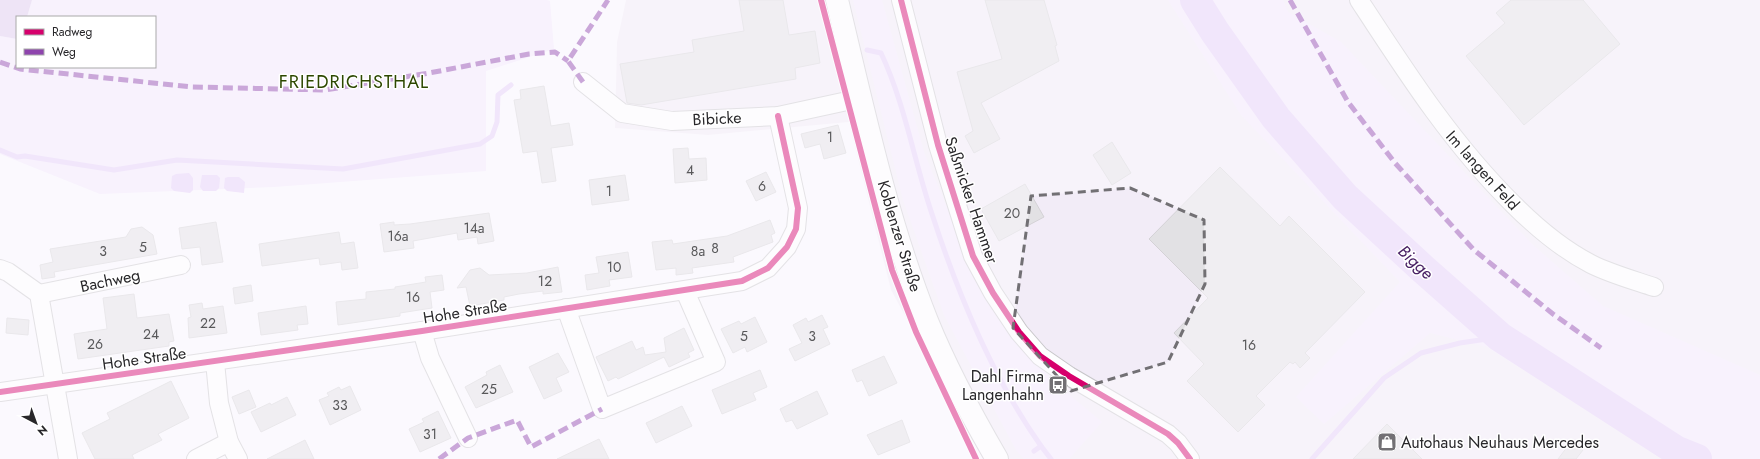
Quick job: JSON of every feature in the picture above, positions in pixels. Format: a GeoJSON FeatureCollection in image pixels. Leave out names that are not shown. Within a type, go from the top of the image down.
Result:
{"type":"FeatureCollection","features":[{"type":"Feature","properties":{"kind":"main road","name":"Koblenzer Straße"},"geometry":{"type":"LineString","coordinates":[[837,0],[898,239],[928,322],[968,405],[997,459]]}},
{"type":"Feature","properties":{"kind":"street","name":"Saßmicker Hammer"},"geometry":{"type":"LineString","coordinates":[[901,0],[941,152],[973,256],[993,293],[1019,332],[1040,356],[1069,376],[1168,434],[1178,443],[1190,459]]}},
{"type":"Feature","properties":{"kind":"street","name":"Im langen Feld"},"geometry":{"type":"LineString","coordinates":[[1359,0],[1420,94],[1442,124],[1487,178],[1531,221],[1568,250],[1590,264],[1654,287]]}},
{"type":"Feature","properties":{"kind":"street","name":"Bibicke"},"geometry":{"type":"LineString","coordinates":[[583,82],[622,113],[672,121],[778,116],[861,98]]}},
{"type":"Feature","properties":{"kind":"street","name":"Hohe Straße"},"geometry":{"type":"LineString","coordinates":[[0,392],[215,362],[685,291],[742,281],[768,268],[787,247],[796,229],[798,208],[778,116]]}},
{"type":"Feature","properties":{"kind":"street","name":"Bachweg"},"geometry":{"type":"LineString","coordinates":[[39,294],[180,265]]}},
{"type":"Feature","properties":{"kind":"street"},"geometry":{"type":"LineString","coordinates":[[0,269],[8,272],[39,294],[68,459]]}},
{"type":"Feature","properties":{"kind":"street"},"geometry":{"type":"LineString","coordinates":[[566,308],[602,409],[716,362],[685,291]]}},
{"type":"Feature","properties":{"kind":"street","name":"Hohe Straße"},"geometry":{"type":"LineString","coordinates":[[422,331],[430,358],[468,438]]}},
{"type":"Feature","properties":{"kind":"street"},"geometry":{"type":"LineString","coordinates":[[215,362],[219,403],[229,442],[238,459]]}},
{"type":"Feature","properties":{"kind":"street"},"geometry":{"type":"LineString","coordinates":[[196,459],[229,442]]}},
{"type":"Feature","properties":{"kind":"highlighted area"},"geometry":{"type":"Polygon","coordinates":[[[1130,188],[1204,220],[1205,284],[1168,362],[1071,391],[1013,328],[1031,196],[1130,188]]]}},
{"type":"Feature","properties":{"kind":"shaded area"},"geometry":{"type":"Polygon","coordinates":[[[0,0],[32,0],[27,16],[16,16],[16,39],[0,36],[0,0]]]}},
{"type":"Feature","properties":{"kind":"shaded area"},"geometry":{"type":"Polygon","coordinates":[[[32,0],[547,0],[550,1],[554,49],[486,71],[486,171],[274,187],[100,194],[0,154],[0,36],[16,39],[16,68],[156,68],[156,16],[27,16],[32,0]]]}},
{"type":"Feature","properties":{"kind":"shaded area"},"geometry":{"type":"Polygon","coordinates":[[[626,0],[1760,0],[1760,459],[983,459],[891,290],[849,122],[708,135],[615,128],[617,42],[626,0]]]}},
{"type":"Feature","properties":{"kind":"shaded area"},"geometry":{"type":"Polygon","coordinates":[[[853,0],[882,0],[924,152],[968,259],[1010,336],[1054,382],[1102,422],[1069,459],[1024,459],[1016,450],[944,315],[903,200],[853,0]]]}},
{"type":"Feature","properties":{"kind":"shaded area"},"geometry":{"type":"Polygon","coordinates":[[[1168,0],[1283,0],[1288,12],[1341,42],[1533,245],[1603,306],[1760,375],[1760,459],[1665,459],[1487,347],[1430,333],[1324,424],[1296,397],[1400,282],[1241,115],[1168,0]]]}},
{"type":"Feature","properties":{"kind":"shaded area"},"geometry":{"type":"Polygon","coordinates":[[[189,173],[193,178],[193,190],[190,193],[174,191],[171,188],[172,176],[176,174],[189,173]]]}},
{"type":"Feature","properties":{"kind":"shaded area"},"geometry":{"type":"Polygon","coordinates":[[[202,175],[217,175],[220,178],[219,188],[216,191],[203,191],[200,187],[202,175]]]}},
{"type":"Feature","properties":{"kind":"shaded area"},"geometry":{"type":"Polygon","coordinates":[[[239,177],[245,182],[244,193],[227,191],[224,188],[225,178],[239,177]]]}},
{"type":"Feature","properties":{"kind":"building"},"geometry":{"type":"Polygon","coordinates":[[[739,0],[783,0],[789,35],[815,31],[820,63],[795,68],[796,79],[641,105],[627,103],[620,64],[694,52],[692,40],[744,31],[739,0]]]}},
{"type":"Feature","properties":{"kind":"building"},"geometry":{"type":"Polygon","coordinates":[[[985,0],[1044,0],[1057,45],[1055,46],[1059,61],[981,103],[1000,139],[974,153],[965,136],[973,131],[957,72],[1002,59],[985,0]]]}},
{"type":"Feature","properties":{"kind":"building"},"geometry":{"type":"Polygon","coordinates":[[[1511,0],[1583,0],[1620,44],[1524,125],[1466,56],[1505,23],[1496,13],[1511,0]]]}},
{"type":"Feature","properties":{"kind":"building"},"geometry":{"type":"Polygon","coordinates":[[[544,86],[551,126],[569,123],[573,145],[551,148],[556,181],[542,183],[537,151],[523,153],[514,100],[521,99],[520,90],[544,86]]]}},
{"type":"Feature","properties":{"kind":"building"},"geometry":{"type":"Polygon","coordinates":[[[838,125],[846,153],[824,159],[820,144],[805,148],[801,134],[838,125]]]}},
{"type":"Feature","properties":{"kind":"building"},"geometry":{"type":"Polygon","coordinates":[[[1112,142],[1131,173],[1112,185],[1093,155],[1112,142]]]}},
{"type":"Feature","properties":{"kind":"building"},"geometry":{"type":"Polygon","coordinates":[[[688,148],[689,159],[706,158],[707,180],[675,183],[673,149],[688,148]]]}},
{"type":"Feature","properties":{"kind":"building"},"geometry":{"type":"Polygon","coordinates":[[[1220,167],[1280,226],[1289,216],[1365,292],[1305,353],[1310,358],[1300,368],[1295,362],[1293,364],[1290,362],[1256,396],[1265,405],[1238,432],[1187,381],[1204,364],[1174,333],[1208,298],[1149,239],[1220,167]]]}},
{"type":"Feature","properties":{"kind":"building"},"geometry":{"type":"Polygon","coordinates":[[[766,172],[776,192],[756,201],[746,181],[766,172]]]}},
{"type":"Feature","properties":{"kind":"building"},"geometry":{"type":"Polygon","coordinates":[[[625,175],[629,200],[592,205],[589,180],[625,175]]]}},
{"type":"Feature","properties":{"kind":"building"},"geometry":{"type":"Polygon","coordinates":[[[1025,184],[1044,217],[999,241],[981,209],[1025,184]]]}},
{"type":"Feature","properties":{"kind":"building"},"geometry":{"type":"Polygon","coordinates":[[[489,213],[494,241],[478,244],[477,237],[458,240],[457,233],[413,241],[414,248],[384,252],[380,224],[394,222],[394,225],[410,224],[489,213]]]}},
{"type":"Feature","properties":{"kind":"building"},"geometry":{"type":"Polygon","coordinates":[[[770,220],[775,233],[771,235],[773,242],[733,257],[734,262],[692,268],[693,273],[676,275],[676,268],[656,270],[652,242],[672,240],[673,244],[727,236],[770,220]]]}},
{"type":"Feature","properties":{"kind":"building"},"geometry":{"type":"Polygon","coordinates":[[[216,222],[223,262],[202,265],[200,247],[182,249],[179,228],[216,222]]]}},
{"type":"Feature","properties":{"kind":"building"},"geometry":{"type":"Polygon","coordinates":[[[142,227],[153,235],[157,254],[54,272],[55,277],[42,279],[40,265],[53,262],[50,249],[126,237],[131,229],[142,227]]]}},
{"type":"Feature","properties":{"kind":"building"},"geometry":{"type":"Polygon","coordinates":[[[339,232],[341,244],[354,242],[358,268],[342,270],[341,262],[320,265],[319,258],[262,266],[259,244],[339,232]]]}},
{"type":"Feature","properties":{"kind":"building"},"geometry":{"type":"Polygon","coordinates":[[[628,252],[632,277],[609,280],[610,286],[587,290],[585,275],[599,273],[596,257],[628,252]]]}},
{"type":"Feature","properties":{"kind":"building"},"geometry":{"type":"Polygon","coordinates":[[[558,267],[562,292],[543,294],[543,291],[519,294],[504,297],[504,300],[470,306],[466,287],[457,288],[470,270],[480,268],[489,275],[527,273],[558,267]]]}},
{"type":"Feature","properties":{"kind":"building"},"geometry":{"type":"Polygon","coordinates":[[[442,275],[444,290],[430,292],[432,308],[400,313],[400,316],[338,325],[336,302],[366,299],[366,292],[395,289],[395,287],[426,282],[425,277],[442,275]]]}},
{"type":"Feature","properties":{"kind":"building"},"geometry":{"type":"Polygon","coordinates":[[[251,285],[253,301],[235,304],[233,288],[251,285]]]}},
{"type":"Feature","properties":{"kind":"building"},"geometry":{"type":"Polygon","coordinates":[[[134,294],[137,318],[169,314],[174,341],[169,342],[169,346],[78,359],[74,334],[107,329],[103,298],[134,294]]]}},
{"type":"Feature","properties":{"kind":"building"},"geometry":{"type":"Polygon","coordinates":[[[202,303],[203,309],[223,306],[227,333],[189,338],[188,318],[191,317],[189,305],[202,303]]]}},
{"type":"Feature","properties":{"kind":"building"},"geometry":{"type":"Polygon","coordinates":[[[306,306],[308,324],[297,325],[298,330],[261,335],[258,313],[306,306]]]}},
{"type":"Feature","properties":{"kind":"building"},"geometry":{"type":"Polygon","coordinates":[[[822,315],[828,327],[823,329],[830,344],[795,361],[789,349],[802,343],[793,325],[806,318],[808,322],[822,315]]]}},
{"type":"Feature","properties":{"kind":"building"},"geometry":{"type":"Polygon","coordinates":[[[755,317],[767,342],[747,352],[745,347],[733,353],[721,329],[739,321],[741,324],[755,317]]]}},
{"type":"Feature","properties":{"kind":"building"},"geometry":{"type":"Polygon","coordinates":[[[7,318],[29,320],[28,335],[6,333],[7,318]]]}},
{"type":"Feature","properties":{"kind":"building"},"geometry":{"type":"Polygon","coordinates":[[[684,328],[694,350],[688,353],[690,357],[669,367],[664,357],[618,379],[616,377],[608,381],[596,357],[632,341],[636,350],[643,347],[645,355],[666,352],[664,338],[684,328]]]}},
{"type":"Feature","properties":{"kind":"building"},"geometry":{"type":"Polygon","coordinates":[[[558,353],[569,372],[556,378],[562,391],[544,399],[529,367],[558,353]]]}},
{"type":"Feature","properties":{"kind":"building"},"geometry":{"type":"Polygon","coordinates":[[[884,356],[897,383],[869,396],[862,380],[857,382],[852,370],[884,356]]]}},
{"type":"Feature","properties":{"kind":"building"},"geometry":{"type":"Polygon","coordinates":[[[500,365],[513,392],[476,408],[465,387],[487,375],[486,372],[500,365]]]}},
{"type":"Feature","properties":{"kind":"building"},"geometry":{"type":"Polygon","coordinates":[[[760,370],[767,387],[753,393],[756,400],[722,414],[712,390],[760,370]]]}},
{"type":"Feature","properties":{"kind":"building"},"geometry":{"type":"Polygon","coordinates":[[[171,381],[189,418],[158,434],[162,440],[132,455],[134,459],[95,459],[82,433],[110,419],[107,413],[171,381]]]}},
{"type":"Feature","properties":{"kind":"building"},"geometry":{"type":"Polygon","coordinates":[[[350,386],[361,410],[330,425],[319,400],[329,396],[327,393],[339,387],[341,390],[350,386]]]}},
{"type":"Feature","properties":{"kind":"building"},"geometry":{"type":"Polygon","coordinates":[[[249,390],[256,407],[239,414],[232,397],[249,390]]]}},
{"type":"Feature","properties":{"kind":"building"},"geometry":{"type":"Polygon","coordinates":[[[817,391],[828,414],[797,429],[792,420],[786,422],[780,409],[817,391]]]}},
{"type":"Feature","properties":{"kind":"building"},"geometry":{"type":"Polygon","coordinates":[[[287,397],[296,415],[261,432],[251,412],[270,403],[271,405],[287,397]]]}},
{"type":"Feature","properties":{"kind":"building"},"geometry":{"type":"Polygon","coordinates":[[[682,406],[692,426],[656,443],[646,423],[682,406]]]}},
{"type":"Feature","properties":{"kind":"building"},"geometry":{"type":"Polygon","coordinates":[[[438,411],[451,438],[420,452],[409,429],[424,422],[422,419],[438,411]]]}},
{"type":"Feature","properties":{"kind":"building"},"geometry":{"type":"Polygon","coordinates":[[[902,420],[910,442],[878,455],[867,435],[902,420]]]}},
{"type":"Feature","properties":{"kind":"building","name":"Autohaus Neuhaus Mercedes"},"geometry":{"type":"Polygon","coordinates":[[[1387,424],[1422,459],[1353,459],[1387,424]]]}},
{"type":"Feature","properties":{"kind":"building"},"geometry":{"type":"Polygon","coordinates":[[[599,439],[609,459],[557,459],[599,439]]]}},
{"type":"Feature","properties":{"kind":"building"},"geometry":{"type":"Polygon","coordinates":[[[305,440],[314,459],[267,459],[305,440]]]}},
{"type":"Feature","properties":{"kind":"building"},"geometry":{"type":"Polygon","coordinates":[[[1571,442],[1583,450],[1576,459],[1558,459],[1571,442]]]}},
{"type":"Feature","properties":{"kind":"waterway","name":"Bigge"},"geometry":{"type":"LineString","coordinates":[[1195,0],[1215,32],[1276,118],[1345,197],[1423,269],[1500,337],[1677,451],[1697,459]]}},
{"type":"Feature","properties":{"kind":"waterway"},"geometry":{"type":"LineString","coordinates":[[867,50],[881,53],[897,92],[942,244],[978,334],[1007,392],[1023,420],[1041,446]]}},
{"type":"Feature","properties":{"kind":"waterway"},"geometry":{"type":"LineString","coordinates":[[0,150],[17,157],[25,156],[114,170],[177,160],[343,169],[480,144],[492,136],[497,122],[498,95],[511,85]]}},
{"type":"Feature","properties":{"kind":"waterway"},"geometry":{"type":"LineString","coordinates":[[1312,459],[1384,378],[1421,353],[1460,343],[1500,337]]}},
{"type":"Feature","properties":{"kind":"waterway"},"geometry":{"type":"LineString","coordinates":[[1034,451],[1041,446],[1051,459]]}},
{"type":"Feature","properties":{"kind":"marked path"},"geometry":{"type":"LineString","coordinates":[[583,82],[568,61],[608,0]]}},
{"type":"Feature","properties":{"kind":"marked path"},"geometry":{"type":"LineString","coordinates":[[1290,0],[1348,102],[1395,163],[1474,250],[1553,314],[1601,348]]}},
{"type":"Feature","properties":{"kind":"marked path"},"geometry":{"type":"LineString","coordinates":[[17,68],[192,87],[325,90],[429,73],[529,54],[555,52],[568,61]]}},
{"type":"Feature","properties":{"kind":"marked path"},"geometry":{"type":"LineString","coordinates":[[0,62],[16,68]]}},
{"type":"Feature","properties":{"kind":"marked path"},"geometry":{"type":"LineString","coordinates":[[439,459],[468,438],[517,420],[531,447],[602,409]]}},
{"type":"Feature","properties":{"kind":"cycle path"},"geometry":{"type":"LineString","coordinates":[[821,0],[892,270],[916,332],[976,459]]}},
{"type":"Feature","properties":{"kind":"cycle path"},"geometry":{"type":"LineString","coordinates":[[901,0],[938,145],[973,256],[993,293],[1019,332],[1040,356],[1069,376],[1168,434],[1178,443],[1190,459]]}},
{"type":"Feature","properties":{"kind":"cycle path"},"geometry":{"type":"LineString","coordinates":[[0,392],[422,331],[742,281],[768,268],[787,247],[796,229],[798,208],[778,116]]}},
{"type":"Feature","properties":{"kind":"place","name":"Dahl Firma Langenhahn"},"geometry":{"type":"Point","coordinates":[1058,385]}},
{"type":"Feature","properties":{"kind":"place","name":"Autohaus Neuhaus Mercedes"},"geometry":{"type":"Point","coordinates":[1387,442]}},
{"type":"Feature","properties":{"kind":"district","name":"FRIEDRICHSTHAL"},"geometry":{"type":"Point","coordinates":[354,82]}}]}
